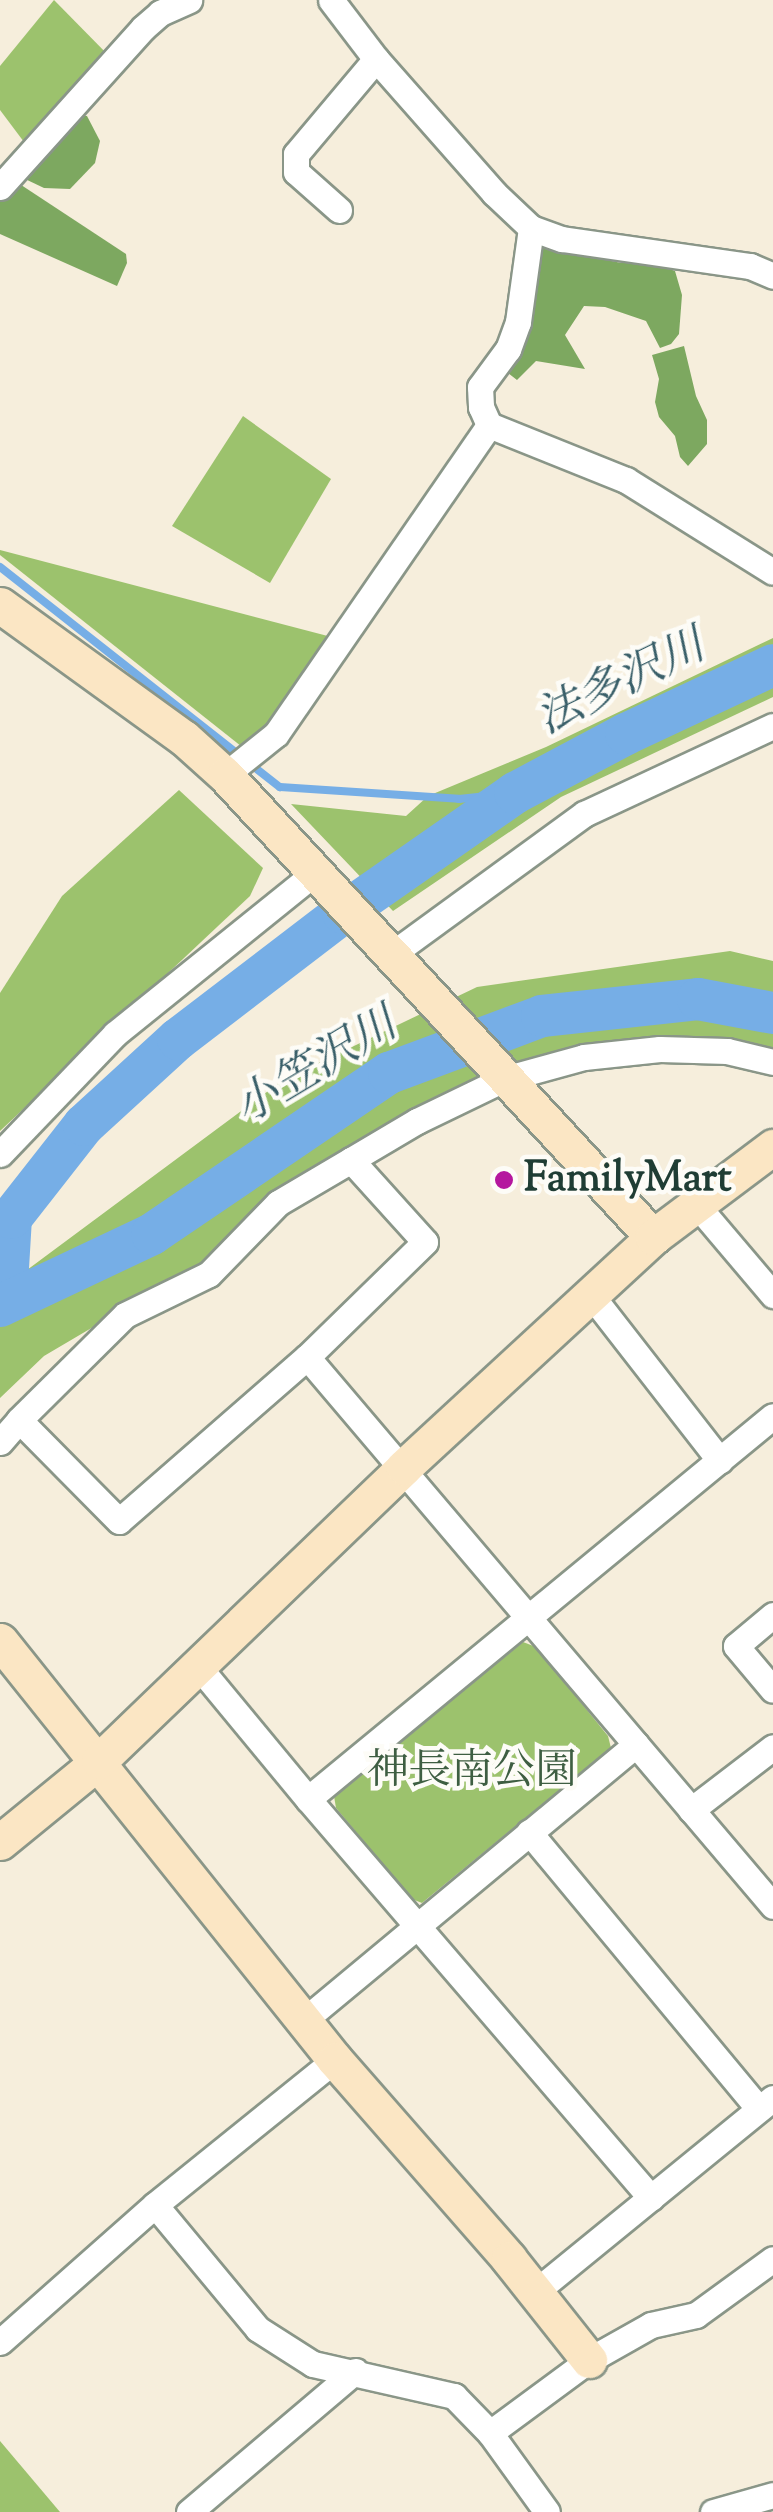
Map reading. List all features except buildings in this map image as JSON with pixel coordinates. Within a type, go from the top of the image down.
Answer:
[{"type":"street","points":[[0,187],[143,28],[160,13],[189,0]]},
{"type":"street","points":[[331,0],[376,59],[494,193],[531,228],[562,239],[750,266],[773,276]]},
{"type":"street","points":[[339,210],[296,172],[296,154],[376,59]]},
{"type":"street","points":[[531,228],[518,322],[508,348],[480,387],[480,408],[489,426],[626,480],[773,572]]},
{"type":"street","points":[[225,774],[276,734],[489,426]]},
{"type":"street","points":[[0,605],[184,738],[225,774],[653,1238]]},
{"type":"street","points":[[383,944],[584,814],[773,726]]},
{"type":"street","points":[[0,1154],[116,1034],[321,877]]},
{"type":"street","points":[[0,1442],[125,1315],[209,1274],[278,1203],[416,1121],[502,1076],[584,1057],[660,1049],[727,1051],[773,1062]]},
{"type":"street","points":[[0,1842],[99,1761],[404,1468],[653,1238],[773,1146]]},
{"type":"street","points":[[19,1420],[119,1521],[307,1358],[425,1242],[350,1160]]},
{"type":"street","points":[[695,1203],[773,1295]]},
{"type":"street","points":[[591,1295],[720,1461]]},
{"type":"street","points":[[307,1358],[773,1906]]},
{"type":"street","points":[[308,1799],[771,1422]]},
{"type":"street","points":[[773,1615],[736,1646],[773,1690]]},
{"type":"street","points":[[0,1641],[335,2060],[536,2292],[589,2360]]},
{"type":"street","points":[[198,1666],[651,2198]]},
{"type":"street","points":[[303,2020],[636,1745]]},
{"type":"street","points":[[692,1810],[773,1746]]},
{"type":"street","points":[[529,1832],[766,2104],[536,2292]]},
{"type":"street","points":[[4,2330],[335,2060]]},
{"type":"street","points":[[155,2205],[258,2330],[313,2364],[454,2396],[490,2433],[546,2512]]},
{"type":"street","points":[[490,2433],[589,2360],[651,2325],[696,2315],[773,2260]]},
{"type":"street","points":[[189,2512],[354,2371]]},
{"type":"street","points":[[713,2512],[773,2495]]},
{"type":"green space","points":[[54,0],[114,61],[85,93],[24,142],[0,110],[0,66]]},
{"type":"green space","points":[[66,114],[87,116],[100,141],[95,163],[70,189],[44,188],[2,168],[27,137]]},
{"type":"green space","points":[[0,177],[9,177],[126,254],[127,263],[117,286],[0,234]]},
{"type":"green space","points":[[540,245],[621,263],[641,258],[675,271],[682,295],[679,334],[671,344],[660,348],[646,321],[605,307],[584,306],[565,335],[585,369],[536,361],[517,380],[503,369]]},
{"type":"green space","points":[[684,346],[696,396],[707,420],[707,444],[688,466],[680,457],[675,436],[659,417],[655,402],[659,379],[652,355]]},
{"type":"green space","points":[[243,416],[331,479],[270,583],[172,526]]},
{"type":"green space","points":[[0,550],[343,640],[251,754],[0,555]]},
{"type":"green space","points":[[773,638],[773,697],[561,797],[393,911],[291,804],[406,816],[428,796],[546,747]]},
{"type":"green space","points":[[179,790],[263,868],[250,896],[0,1131],[0,993],[62,896]]},
{"type":"green space","points":[[730,951],[773,961],[773,1063],[618,1053],[428,1115],[283,1200],[200,1264],[44,1356],[0,1398],[0,1290],[283,1080],[477,987]]},
{"type":"green space","name":"神長南公園","points":[[523,1642],[536,1647],[608,1736],[611,1748],[422,1903],[412,1899],[336,1808],[334,1796]]},
{"type":"green space","points":[[0,2441],[60,2512],[0,2512]]},
{"type":"waterway","points":[[0,567],[280,787],[459,799],[515,793]]},
{"type":"waterway","name":"法多沢川","points":[[0,1298],[8,1268],[11,1218],[84,1125],[178,1039],[343,913],[515,793],[626,734],[773,665]]},
{"type":"waterway","name":"小笠沢川","points":[[0,1306],[152,1234],[389,1073],[542,1016],[698,999],[773,1013]]},
{"type":"place","name":"FamilyMart","points":[[504,1180]]}]
